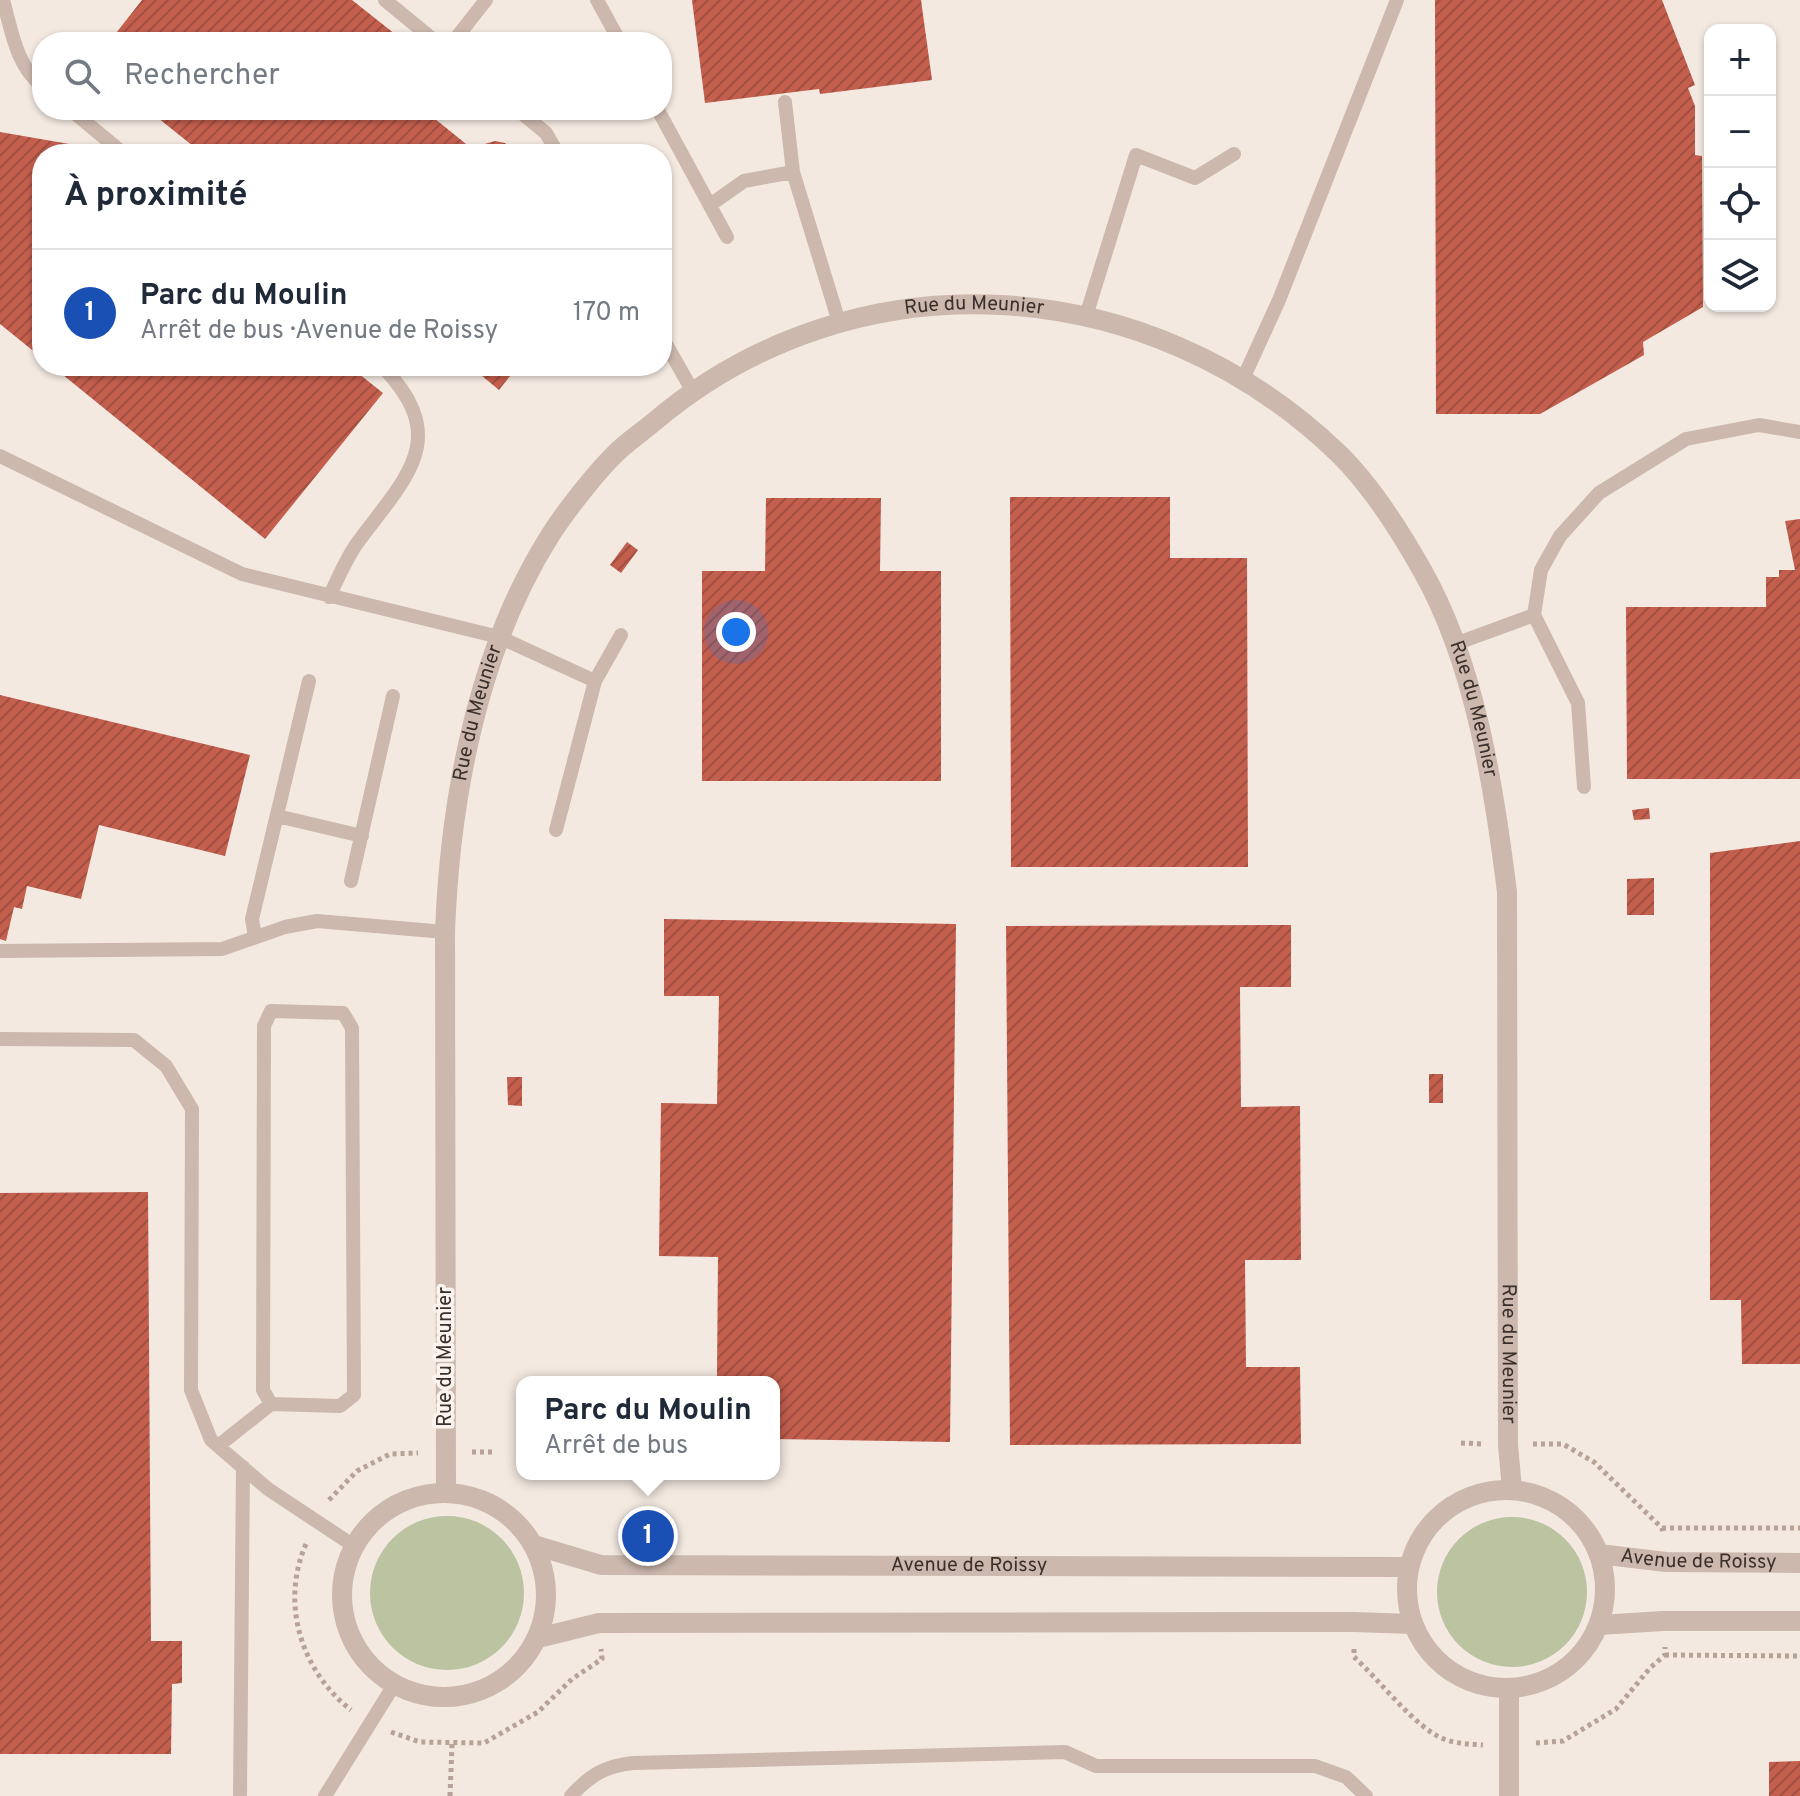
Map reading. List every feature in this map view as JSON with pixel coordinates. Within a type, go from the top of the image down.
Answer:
[{"type":"street","name":"Rue du Meunier","points":[[446,1492],[445,932],[453,824],[464,767],[499,637],[552,532],[612,457],[692,390],[773,346],[839,322],[885,310],[957,304],[1010,305],[1086,316],[1146,332],[1195,353],[1243,379],[1294,415],[1341,456],[1387,514],[1424,573],[1455,644],[1475,711],[1496,804],[1507,892],[1508,1445],[1512,1489]]},
{"type":"street","points":[[1512,1489],[1540,1495],[1565,1508],[1586,1529],[1599,1554],[1606,1577],[1605,1601],[1599,1625],[1585,1651],[1564,1671],[1538,1684],[1509,1689],[1478,1685],[1450,1672],[1427,1651],[1412,1624],[1406,1586],[1408,1567],[1418,1541],[1435,1518],[1457,1502],[1483,1491],[1512,1489]]},
{"type":"street","points":[[446,1492],[481,1499],[512,1517],[534,1545],[545,1575],[547,1596],[538,1638],[519,1666],[492,1686],[460,1697],[426,1696],[394,1685],[369,1665],[351,1638],[342,1608],[343,1576],[354,1546],[370,1524],[392,1506],[418,1495],[446,1492]]},
{"type":"street","name":"Avenue de Roissy","points":[[534,1545],[601,1565],[1408,1567]]},
{"type":"street","name":"Avenue de Roissy","points":[[1599,1554],[1666,1562],[1800,1563]]},
{"type":"street","points":[[1599,1625],[1663,1621],[1800,1621]]},
{"type":"street","points":[[538,1638],[599,1623],[1412,1624]]},
{"type":"street","points":[[1509,1689],[1509,1796]]},
{"type":"lane","points":[[3,0],[7,37],[32,78]]},
{"type":"lane","points":[[385,0],[424,32]]},
{"type":"lane","points":[[461,32],[486,0]]},
{"type":"lane","points":[[597,0],[615,32]]},
{"type":"lane","points":[[1243,379],[1279,300],[1397,0]]},
{"type":"lane","points":[[785,102],[793,172],[839,322]]},
{"type":"lane","points":[[83,120],[112,144]]},
{"type":"lane","points":[[530,120],[546,133],[552,144]]},
{"type":"lane","points":[[663,120],[727,237]]},
{"type":"lane","points":[[1086,316],[1136,155],[1195,178],[1234,154]]},
{"type":"lane","points":[[710,205],[744,181],[793,172]]},
{"type":"lane","points":[[672,355],[692,390]]},
{"type":"lane","points":[[329,597],[356,545],[404,482],[418,453],[417,422],[406,393],[391,376]]},
{"type":"lane","points":[[1584,787],[1578,703],[1534,615],[1541,570],[1560,536],[1599,493],[1686,439],[1759,425],[1800,432]]},
{"type":"lane","points":[[0,456],[242,574],[499,637],[595,681]]},
{"type":"lane","points":[[1455,644],[1534,615]]},
{"type":"lane","points":[[556,830],[595,681],[621,635]]},
{"type":"lane","points":[[255,937],[252,919],[309,681]]},
{"type":"lane","points":[[351,881],[393,696]]},
{"type":"lane","points":[[277,816],[362,836]]},
{"type":"lane","points":[[0,951],[222,949],[285,927],[317,921],[445,932]]},
{"type":"lane","points":[[218,1446],[271,1404],[340,1406],[354,1395],[352,1028],[343,1013],[271,1011],[264,1026],[263,1390],[271,1404]]},
{"type":"lane","points":[[0,1039],[134,1040],[166,1066],[192,1109],[191,1390],[211,1440],[268,1489],[354,1546]]},
{"type":"lane","points":[[240,1796],[243,1467]]},
{"type":"lane","points":[[325,1796],[394,1685]]},
{"type":"lane","points":[[571,1796],[590,1776],[611,1766],[633,1763],[1065,1752],[1096,1766],[1315,1766],[1346,1777],[1366,1796]]},
{"type":"path","points":[[1461,1443],[1563,1444],[1594,1462],[1662,1528],[1666,1562]]},
{"type":"path","points":[[496,1452],[390,1454],[357,1471],[332,1494],[316,1521],[294,1580],[295,1615],[304,1648],[322,1682],[370,1724],[420,1742],[484,1743],[538,1712],[572,1679],[602,1659],[599,1623]]},
{"type":"path","points":[[1662,1528],[1800,1528]]},
{"type":"path","points":[[1663,1621],[1665,1655]]},
{"type":"path","points":[[1354,1622],[1354,1657],[1402,1705],[1441,1738],[1463,1744],[1509,1746],[1563,1741],[1616,1709],[1665,1655],[1800,1656]]},
{"type":"path","points":[[450,1796],[452,1744]]},
{"type":"green space","points":[[447,1516],[476,1522],[501,1539],[518,1564],[524,1593],[518,1622],[501,1647],[476,1664],[447,1670],[418,1664],[393,1647],[376,1622],[370,1593],[376,1564],[393,1539],[418,1522]]},
{"type":"green space","points":[[1512,1517],[1541,1523],[1565,1539],[1581,1563],[1587,1592],[1581,1621],[1565,1645],[1541,1661],[1512,1667],[1483,1661],[1459,1645],[1443,1621],[1437,1592],[1443,1563],[1459,1539],[1483,1523]]},
{"type":"building","points":[[142,0],[352,0],[392,32],[117,32]]},
{"type":"building","points":[[692,0],[921,0],[932,80],[820,94],[819,89],[705,103]]},
{"type":"building","points":[[1435,0],[1662,0],[1695,85],[1688,88],[1695,106],[1695,155],[1702,156],[1703,307],[1643,342],[1644,355],[1540,414],[1436,414]]},
{"type":"building","points":[[160,120],[436,120],[466,144],[190,144]]},
{"type":"building","points":[[0,132],[69,144],[32,144],[32,350],[0,324]]},
{"type":"building","points":[[64,376],[362,376],[383,393],[265,539]]},
{"type":"building","points":[[482,376],[510,376],[499,390]]},
{"type":"building","points":[[1010,497],[1170,497],[1170,558],[1247,558],[1248,867],[1011,867]]},
{"type":"building","points":[[766,498],[881,498],[880,571],[941,571],[941,781],[702,781],[702,571],[765,571]]},
{"type":"building","points":[[1800,519],[1800,779],[1627,779],[1626,607],[1766,607],[1766,577],[1779,577],[1779,570],[1795,570],[1785,521]]},
{"type":"building","points":[[627,542],[638,550],[621,573],[610,565]]},
{"type":"building","points":[[0,695],[250,755],[225,856],[99,825],[81,899],[27,886],[22,909],[14,907],[6,941],[0,939]]},
{"type":"building","points":[[1649,808],[1650,819],[1634,820],[1632,810]]},
{"type":"building","points":[[1800,841],[1800,1364],[1742,1364],[1741,1300],[1710,1300],[1710,853]]},
{"type":"building","points":[[1654,878],[1654,915],[1627,915],[1627,879]]},
{"type":"building","points":[[664,919],[956,924],[950,1442],[780,1439],[780,1376],[717,1376],[718,1257],[659,1256],[661,1103],[717,1104],[719,996],[664,996]]},
{"type":"building","points":[[1291,925],[1291,987],[1240,987],[1241,1107],[1300,1106],[1301,1260],[1245,1260],[1246,1367],[1300,1367],[1301,1444],[1010,1445],[1006,926]]},
{"type":"building","points":[[1429,1074],[1443,1074],[1443,1103],[1429,1103]]},
{"type":"building","points":[[507,1077],[522,1077],[522,1106],[508,1105]]},
{"type":"building","points":[[148,1192],[151,1641],[182,1641],[182,1683],[172,1684],[171,1754],[0,1754],[0,1193]]},
{"type":"building","points":[[1800,1761],[1800,1796],[1769,1796],[1769,1762]]},
{"type":"place","name":"Parc du Moulin","points":[[648,1536]]}]
